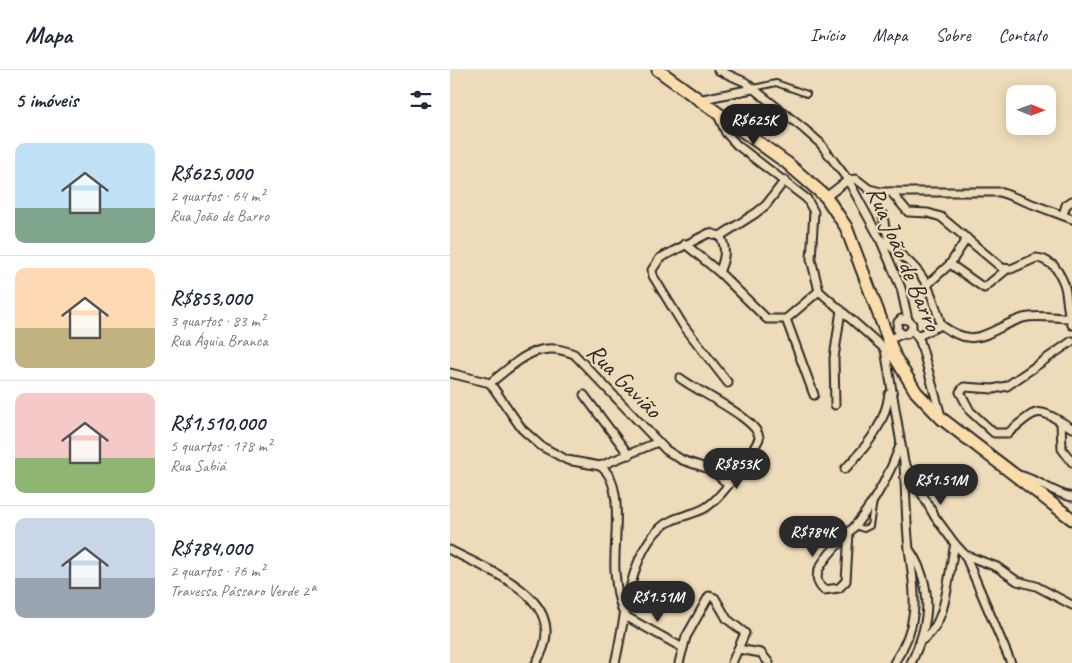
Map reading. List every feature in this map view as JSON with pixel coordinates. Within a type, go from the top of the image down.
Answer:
[{"type":"main road","points":[[658,70],[787,163],[826,197],[846,227],[857,251],[883,326],[886,345],[916,392],[942,419],[1072,519]]},
{"type":"street","name":"Rua João de Barro","points":[[718,70],[741,79],[820,144],[848,180],[880,239],[902,288],[908,320],[912,324],[912,330],[918,336],[942,419]]},
{"type":"street","points":[[698,100],[752,89]]},
{"type":"street","points":[[718,114],[726,133],[737,145],[754,160],[785,180],[807,199],[814,212],[812,259],[820,291],[840,310],[886,345],[890,386],[904,462],[909,549],[914,583],[913,624],[909,639],[894,663]]},
{"type":"street","points":[[826,197],[848,180],[856,179],[874,191],[1000,192],[1072,219]]},
{"type":"street","points":[[728,383],[683,325],[653,276],[653,265],[705,233],[720,236],[756,214],[785,180]]},
{"type":"street","points":[[891,192],[908,212],[935,214],[967,238],[998,266],[1006,270]]},
{"type":"street","points":[[1063,215],[1066,205],[1072,201]]},
{"type":"street","points":[[883,215],[885,228],[895,250]]},
{"type":"street","points":[[719,272],[725,253],[720,236]]},
{"type":"street","points":[[928,284],[950,264],[967,238]]},
{"type":"street","points":[[880,239],[917,269],[928,284],[941,324],[953,334],[967,338],[997,331],[1022,319],[1071,322],[1071,285],[1064,275],[1052,264],[1040,258],[1006,270],[984,288],[950,264]]},
{"type":"street","points":[[685,244],[719,272],[763,317],[772,320],[786,318],[820,291]]},
{"type":"street","points":[[835,405],[834,358],[840,310]]},
{"type":"street","points":[[786,318],[814,395]]},
{"type":"street","points":[[883,326],[898,322],[901,319],[908,320]]},
{"type":"street","points":[[898,322],[897,328],[902,334]]},
{"type":"street","points":[[918,336],[941,324]]},
{"type":"street","points":[[886,345],[902,334],[908,334],[912,330]]},
{"type":"street","points":[[1072,341],[1007,386],[992,389],[961,388],[961,396],[970,411],[994,432],[1008,433],[1030,413],[1036,412],[1049,414],[1072,428]]},
{"type":"street","name":"Rua Gavião","points":[[490,383],[527,354],[538,349],[547,348],[566,351],[581,359],[658,442],[682,460],[712,470],[728,484]]},
{"type":"street","points":[[450,373],[490,383],[522,430],[541,446],[567,460],[600,466],[609,473],[615,494],[615,569],[618,595],[625,616],[683,648]]},
{"type":"street","points":[[615,663],[636,569],[651,539],[667,523],[706,507],[728,484],[758,442],[759,433],[735,410],[693,388],[680,378]]},
{"type":"street","points":[[845,469],[869,443],[885,413],[890,386]]},
{"type":"street","points":[[584,396],[629,455]]},
{"type":"street","points":[[1061,422],[1062,449],[1072,462]]},
{"type":"street","points":[[600,466],[658,442]]},
{"type":"street","points":[[849,532],[846,581],[839,588],[824,590],[818,580],[818,571],[836,545],[849,532],[855,526],[874,501],[890,473],[900,446]]},
{"type":"street","points":[[904,462],[935,517],[965,555],[1012,663]]},
{"type":"street","points":[[1013,474],[1033,478],[1062,495],[1072,497]]},
{"type":"street","points":[[922,640],[931,634],[938,621],[943,606],[955,544]]},
{"type":"street","points":[[909,549],[922,572],[925,587],[926,620],[922,640],[910,663]]},
{"type":"street","points":[[450,550],[515,584],[537,604],[545,629],[544,645],[536,663]]},
{"type":"street","points":[[965,555],[997,567],[1017,580],[1036,586],[1072,605]]},
{"type":"street","points":[[679,663],[683,648],[704,602],[709,596],[714,596],[727,619],[745,633],[732,663]]},
{"type":"street","points":[[738,649],[762,653],[769,663]]},
{"type":"street","points":[[762,653],[762,663]]},
{"type":"lane","points":[[752,89],[776,83],[807,94]]},
{"type":"lane","points":[[855,526],[864,530],[870,526],[874,501]]}]
